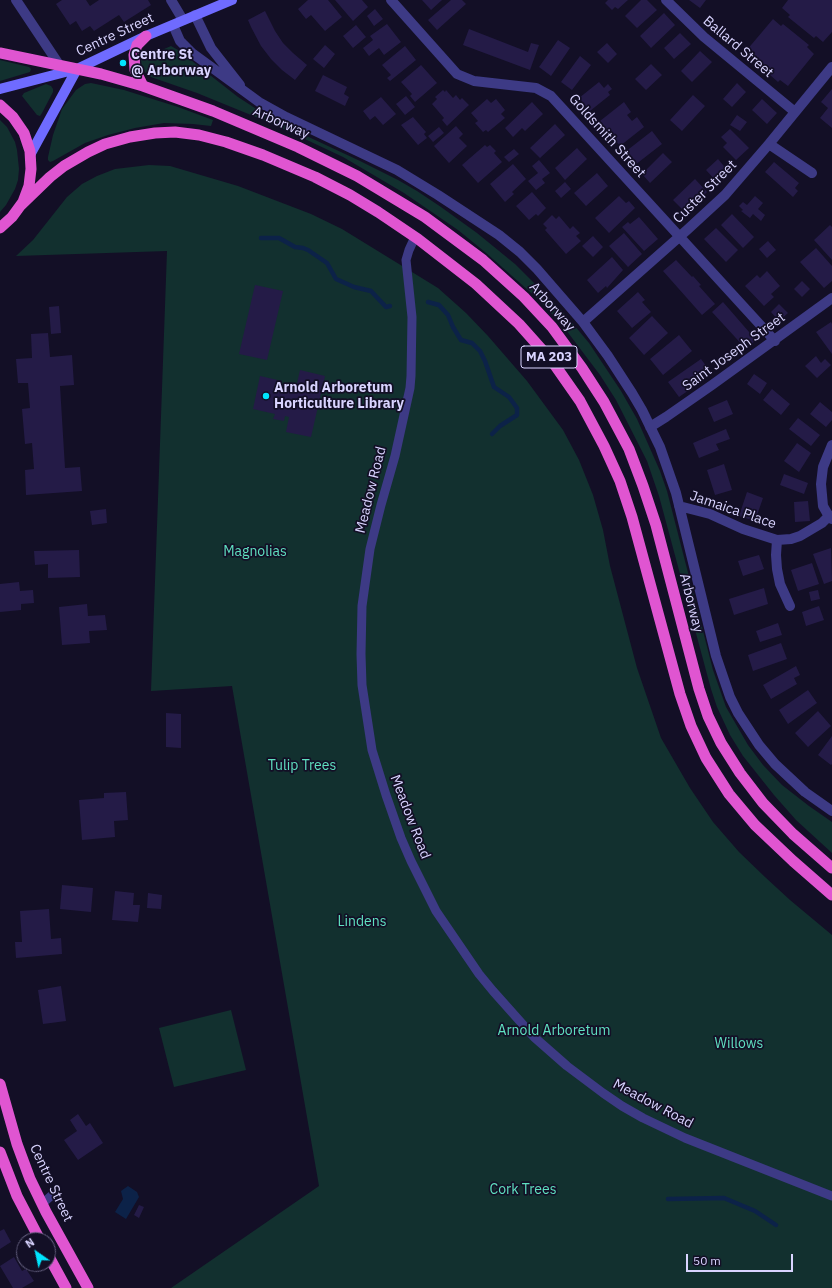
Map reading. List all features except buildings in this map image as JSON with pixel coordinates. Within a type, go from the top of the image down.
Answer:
[{"type":"highway","points":[[143,86],[136,73],[134,55],[137,45],[146,36]]},
{"type":"highway","name":"Arborway","points":[[0,53],[77,69],[143,86],[250,125],[317,156],[363,180],[414,210],[469,249],[503,277],[539,312],[568,347],[597,390],[617,425],[633,460],[656,525],[699,689],[708,716],[721,743],[740,773],[763,803],[792,834],[832,868]]},
{"type":"highway","name":"Centre Street","points":[[0,105],[9,112],[20,127],[27,141],[31,169],[26,196],[12,217],[0,228]]},
{"type":"highway","name":"MA 203","points":[[20,205],[53,174],[88,152],[117,140],[135,135],[180,132],[208,137],[254,151],[289,165],[354,197],[415,237],[459,270],[504,308],[542,350],[573,390],[599,434],[615,468],[637,534],[680,694],[691,726],[702,750],[729,794],[755,825],[832,895]]},
{"type":"highway","name":"Centre Street","points":[[0,1084],[20,1155],[30,1179],[88,1288]]},
{"type":"highway","points":[[0,1152],[17,1196],[36,1232]]},
{"type":"highway","points":[[56,1270],[66,1288]]},
{"type":"main road","name":"Centre Street","points":[[0,89],[77,69],[146,36],[232,0]]},
{"type":"main road","name":"Centre Street","points":[[30,155],[77,69]]},
{"type":"street","points":[[16,0],[60,66]]},
{"type":"street","points":[[171,0],[183,20]]},
{"type":"street","name":"Goldsmith Street","points":[[391,0],[457,74],[474,81],[536,88],[551,96],[775,341]]},
{"type":"street","name":"Ballard Street","points":[[666,0],[704,37],[795,112]]},
{"type":"street","name":"Arborway","points":[[195,16],[211,48],[248,95]]},
{"type":"street","name":"Arborway","points":[[173,25],[180,41],[189,50],[248,95],[286,117],[396,170],[438,195],[480,222],[515,248],[554,287],[583,322],[608,356],[632,393],[660,447],[676,493],[716,656],[733,702],[748,729],[774,764],[805,792],[832,811]]},
{"type":"street","name":"Custer Street","points":[[583,322],[725,194],[770,144],[832,67]]},
{"type":"street","points":[[770,144],[812,173]]},
{"type":"street","name":"Saint Joseph Street","points":[[650,427],[712,386],[832,298]]},
{"type":"street","points":[[831,518],[824,506],[821,484],[824,467],[832,445]]},
{"type":"street","name":"Jamaica Place","points":[[679,506],[710,514],[749,531],[777,540],[792,539],[800,536],[831,518]]},
{"type":"street","name":"Jamaica Place","points":[[777,540],[777,569],[780,584],[790,606]]},
{"type":"lane","name":"Meadow Road","points":[[415,237],[411,243],[407,256],[412,317],[410,388],[370,549],[362,606],[361,654],[363,691],[372,750],[401,838],[436,912],[450,934],[493,992],[534,1037],[567,1066],[597,1089],[632,1112],[685,1138],[832,1196]]},
{"type":"lane","points":[[42,1204],[52,1196]]},
{"type":"green space","points":[[171,46],[238,97],[261,112],[298,132],[398,180],[441,207],[477,233],[515,264],[564,313],[589,343],[621,391],[637,419],[660,471],[667,491],[713,670],[726,707],[748,745],[763,765],[782,785],[832,822],[832,853],[796,820],[774,795],[743,756],[730,735],[717,707],[711,689],[659,496],[647,461],[616,400],[600,375],[563,326],[538,299],[485,252],[458,230],[404,193],[343,157],[273,124],[197,93],[148,76],[142,68],[141,59]]},
{"type":"green space","points":[[0,60],[29,67],[31,69],[30,72],[0,81]]},
{"type":"green space","points":[[91,83],[124,90],[213,120],[211,126],[164,123],[135,128],[85,143],[50,162],[48,157],[53,135],[62,109],[76,90],[85,84]]},
{"type":"green space","points":[[46,84],[51,86],[53,92],[40,116],[37,115],[22,96],[24,93]]},
{"type":"green space","points":[[0,120],[7,127],[15,142],[19,169],[15,189],[6,205],[0,212]]},
{"type":"green space","name":"Arnold Arboretum","points":[[149,165],[170,166],[238,186],[311,214],[342,229],[438,288],[466,313],[488,336],[527,381],[563,430],[579,460],[593,495],[637,668],[661,738],[690,788],[713,822],[739,852],[790,900],[832,935],[832,1288],[171,1288],[319,1186],[232,686],[151,691],[167,251],[16,256],[33,240],[67,197],[82,184],[115,169]]},
{"type":"green space","points":[[231,1010],[246,1070],[174,1087],[159,1028]]},
{"type":"water","points":[[128,1186],[137,1192],[139,1197],[126,1219],[115,1212],[123,1199],[121,1191]]},
{"type":"waterway","points":[[261,238],[279,238],[295,247],[308,250],[327,263],[336,279],[354,287],[371,291],[386,307],[390,306]]},
{"type":"waterway","points":[[428,302],[439,305],[448,315],[461,340],[472,343],[480,351],[494,387],[509,397],[517,408],[517,415],[500,426],[492,434]]},
{"type":"waterway","points":[[668,1199],[724,1198],[755,1211],[776,1225]]},
{"type":"place","name":"Centre St @ Arborway","points":[[123,63]]},
{"type":"place","name":"Arnold Arboretum Horticulture Library","points":[[266,396]]},
{"type":"park label","name":"Magnolias","points":[[255,552]]},
{"type":"park label","name":"Tulip Trees","points":[[302,766]]},
{"type":"park label","name":"Lindens","points":[[362,922]]},
{"type":"park label","name":"Willows","points":[[739,1044]]},
{"type":"park label","name":"Cork Trees","points":[[523,1190]]}]
